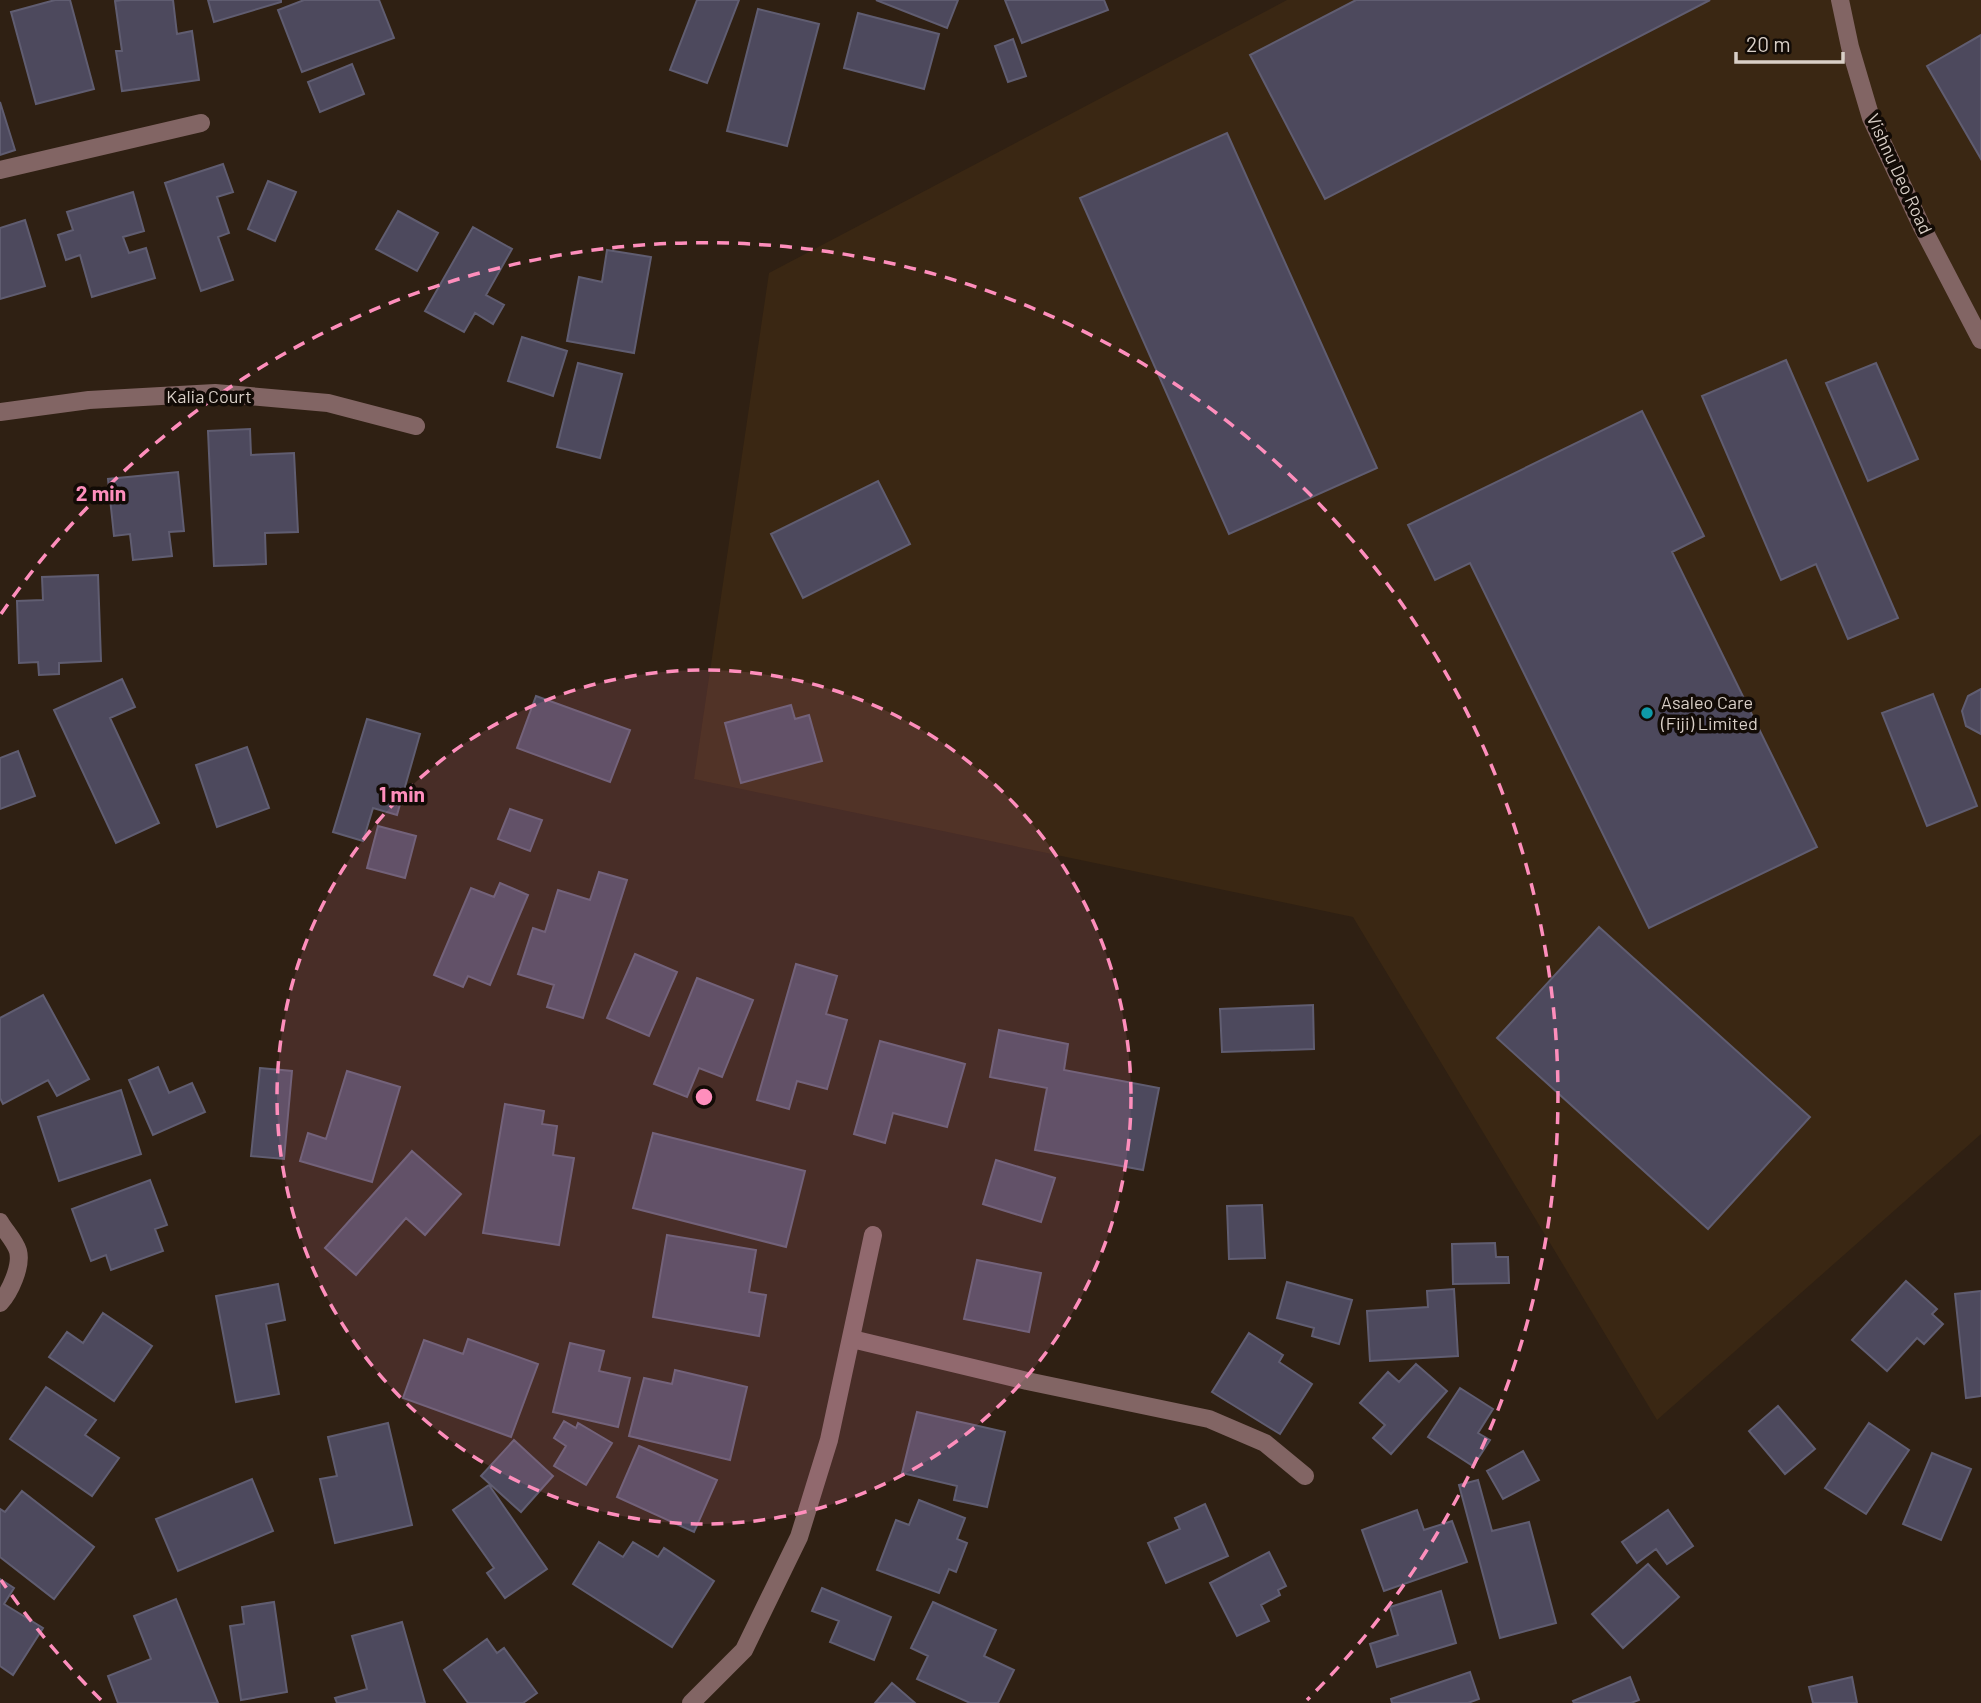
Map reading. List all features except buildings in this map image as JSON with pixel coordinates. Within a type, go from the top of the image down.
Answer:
[{"type":"street","name":"Vishnu Deo Road","points":[[1840,0],[1850,47],[1871,118],[1921,225],[1981,340]]},
{"type":"street","points":[[0,170],[201,123]]},
{"type":"street","name":"Kalia Court","points":[[0,412],[89,400],[215,393],[328,403],[416,426]]},
{"type":"street","points":[[0,1222],[18,1251],[16,1271],[0,1303]]},
{"type":"street","points":[[691,1703],[744,1650],[799,1537],[829,1440],[873,1235]]},
{"type":"street","points":[[852,1339],[1027,1381],[1209,1419],[1265,1443],[1305,1476]]},
{"type":"shaded area","points":[[1287,0],[1981,0],[1981,1134],[1657,1420],[1353,917],[694,779],[769,273]]},
{"type":"place","name":"Asaleo Care (Fiji) Limited","points":[[1647,713]]}]
